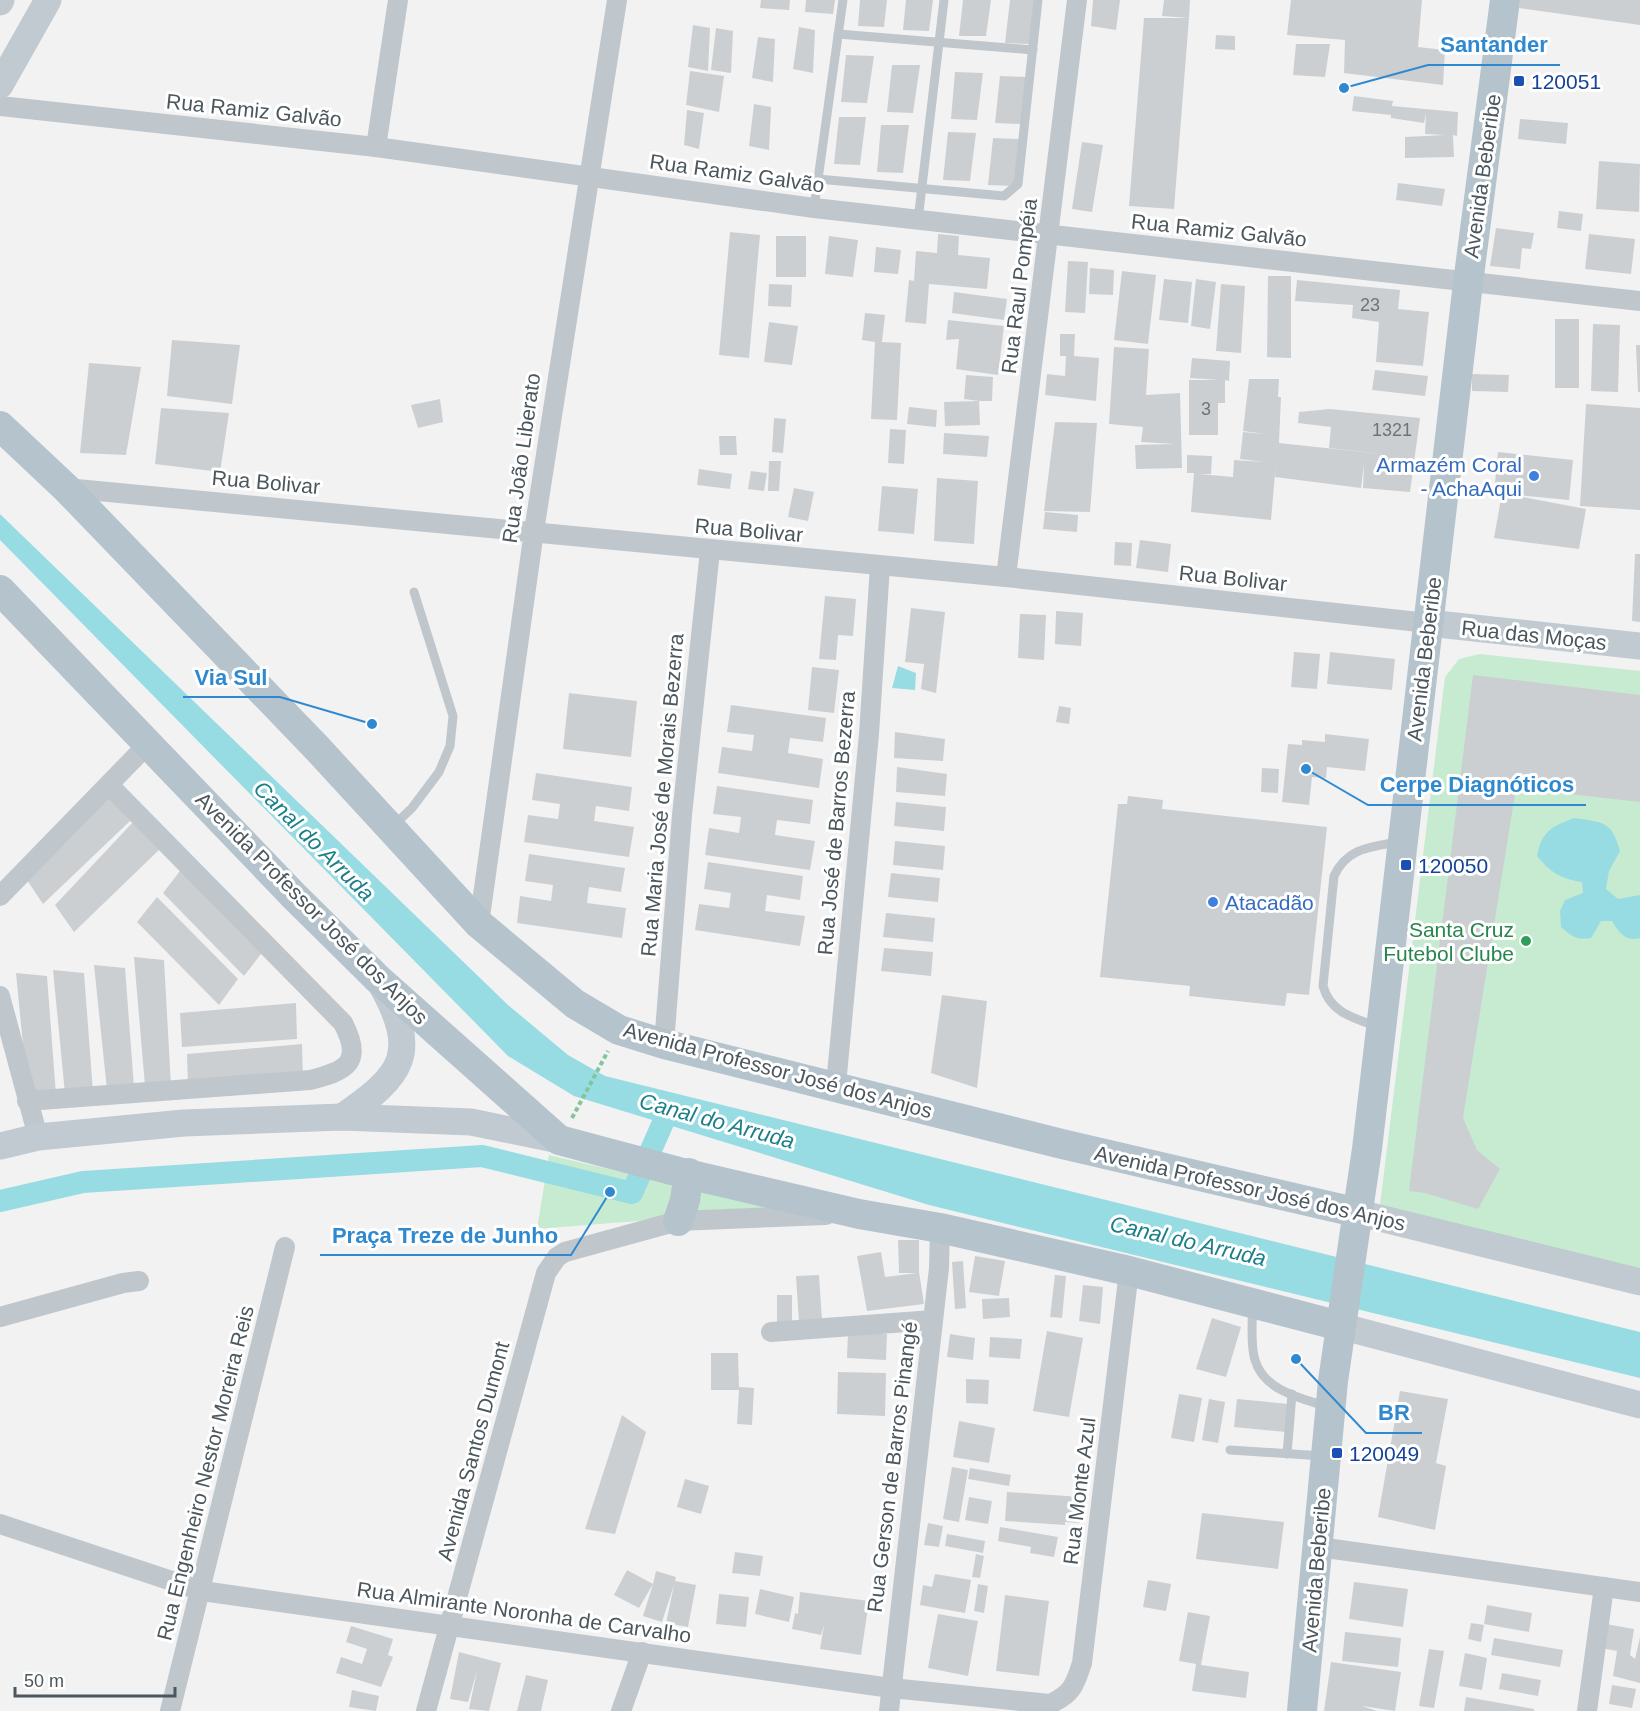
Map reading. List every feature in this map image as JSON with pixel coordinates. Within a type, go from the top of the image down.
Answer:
[{"type":"main road","name":"Avenida Beberibe","points":[[1302,1711],[1319,1547],[1330,1408],[1341,1317],[1359,1213],[1468,283],[1505,0]]},
{"type":"main road","name":"Avenida Professor José dos Anjos","points":[[0,426],[66,488],[391,827],[479,924],[574,1004],[618,1030],[664,1044],[836,1085],[1062,1144],[1359,1213]]},
{"type":"main road","name":"Avenida Professor José dos Anjos","points":[[0,590],[294,896],[378,979],[559,1140],[859,1214],[940,1228],[1129,1271],[1252,1303],[1341,1317]]},
{"type":"main road","points":[[678,1221],[685,1200],[684,1172]]},
{"type":"street","points":[[0,86],[48,0]]},
{"type":"street","points":[[376,147],[398,0]]},
{"type":"street","name":"Rua João Liberato","points":[[479,924],[534,531],[617,0]]},
{"type":"street","name":"Rua Raul Pompéia","points":[[1006,578],[1050,235],[1077,0]]},
{"type":"street","name":"Rua Ramiz Galvão","points":[[0,106],[376,147],[814,208],[1640,301]]},
{"type":"street","name":"Rua Bolivar","points":[[66,488],[534,531],[1428,623]]},
{"type":"street","name":"Rua Maria José de Morais Bezerra","points":[[664,1044],[682,815],[710,550]]},
{"type":"street","name":"Rua José de Barros Bezerra","points":[[836,1085],[869,734],[880,566]]},
{"type":"street","name":"Rua das Moças","points":[[1428,623],[1640,646]]},
{"type":"street","points":[[0,896],[148,744]]},
{"type":"street","points":[[27,1101],[310,1080],[338,1073],[348,1063],[353,1052],[351,1038],[343,1023],[108,785]]},
{"type":"street","points":[[342,1117],[374,1095],[390,1079],[400,1062],[403,1045],[396,1010],[378,979]]},
{"type":"street","points":[[0,996],[38,1137]]},
{"type":"street","points":[[0,1146],[38,1137],[184,1123],[342,1117],[471,1122],[559,1140]]},
{"type":"street","name":"Avenida Professor José dos Anjos","points":[[1359,1213],[1640,1282]]},
{"type":"street","points":[[678,1221],[859,1214]]},
{"type":"street","name":"Avenida Santos Dumont","points":[[426,1711],[451,1628],[546,1273],[557,1257],[565,1252],[678,1221]]},
{"type":"street","name":"Rua Gerson de Barros Pinangé","points":[[889,1711],[939,1268],[940,1228]]},
{"type":"street","name":"Rua Engenheiro Nestor Moreira Reis","points":[[170,1711],[202,1591],[285,1246]]},
{"type":"street","name":"Rua Monte Azul","points":[[1050,1704],[1067,1696],[1082,1663],[1129,1271]]},
{"type":"street","points":[[0,1317],[123,1283],[139,1281]]},
{"type":"street","name":"Avenida Professor José dos Anjos","points":[[1341,1317],[1640,1405]]},
{"type":"street","points":[[771,1332],[933,1320]]},
{"type":"street","name":"Rua Almirante Noronha de Carvalho","points":[[0,1524],[202,1591],[451,1628],[642,1652],[891,1688],[1050,1704]]},
{"type":"street","points":[[1319,1547],[1640,1592]]},
{"type":"street","points":[[1587,1711],[1604,1587]]},
{"type":"street","points":[[621,1711],[642,1652]]},
{"type":"lane","points":[[814,208],[843,0]]},
{"type":"lane","points":[[918,220],[944,0]]},
{"type":"lane","points":[[818,179],[1004,196],[1012,192],[1018,184],[1038,0]]},
{"type":"lane","points":[[838,34],[1033,50]]},
{"type":"lane","points":[[391,827],[412,808],[439,772],[450,746],[453,716],[414,592]]},
{"type":"lane","points":[[1381,1028],[1346,1015],[1333,1006],[1326,997],[1323,986],[1334,876],[1340,863],[1350,853],[1403,841]]},
{"type":"lane","points":[[1252,1303],[1254,1360],[1263,1376],[1281,1390],[1330,1408]]},
{"type":"lane","points":[[1287,1454],[1292,1394]]},
{"type":"lane","points":[[1230,1450],[1326,1456]]},
{"type":"path","points":[[574,1114],[597,1071]]},
{"type":"green space","name":"Santa Cruz Futebol Clube","points":[[1480,654],[1640,671],[1640,1271],[1380,1205],[1445,677],[1459,659]]},
{"type":"green space","points":[[549,1155],[668,1183],[676,1190],[663,1219],[537,1229]]},
{"type":"green space","points":[[692,1188],[785,1206],[693,1216]]},
{"type":"water","name":"Canal do Arruda","points":[[0,514],[508,1005],[568,1055],[605,1076],[1640,1332],[1640,1378],[929,1205],[574,1096],[508,1056],[0,540]]},
{"type":"water","points":[[898,666],[916,673],[915,690],[892,688]]},
{"type":"water","points":[[1574,818],[1599,822],[1610,828],[1614,834],[1620,851],[1609,871],[1606,889],[1618,899],[1640,895],[1640,938],[1626,937],[1612,921],[1601,921],[1591,938],[1575,937],[1561,927],[1560,911],[1565,900],[1583,893],[1582,882],[1556,874],[1537,856],[1545,835],[1560,824]]},
{"type":"building","points":[[761,0],[790,0],[789,10],[760,8]]},
{"type":"building","points":[[806,0],[835,0],[833,14],[805,12]]},
{"type":"building","points":[[860,0],[887,0],[884,27],[858,26]]},
{"type":"building","points":[[906,0],[933,0],[929,31],[903,30]]},
{"type":"building","points":[[963,0],[991,0],[986,36],[959,36]]},
{"type":"building","points":[[1010,0],[1037,0],[1031,44],[1005,43]]},
{"type":"building","points":[[1093,0],[1120,0],[1116,30],[1091,26]]},
{"type":"building","points":[[1164,0],[1190,0],[1189,18],[1162,16]]},
{"type":"building","points":[[1291,0],[1422,0],[1418,47],[1445,50],[1443,85],[1344,73],[1345,40],[1287,35]]},
{"type":"building","points":[[1520,0],[1640,0],[1640,25],[1519,8]]},
{"type":"building","points":[[1144,18],[1189,18],[1174,209],[1129,206]]},
{"type":"building","points":[[693,25],[710,28],[708,71],[688,67]]},
{"type":"building","points":[[799,27],[815,30],[813,73],[793,69]]},
{"type":"building","points":[[716,28],[733,31],[731,73],[711,70]]},
{"type":"building","points":[[1216,35],[1235,36],[1235,50],[1215,49]]},
{"type":"building","points":[[758,37],[775,39],[773,82],[752,78]]},
{"type":"building","points":[[1296,44],[1330,44],[1325,77],[1293,75]]},
{"type":"building","points":[[846,55],[874,56],[867,103],[841,102]]},
{"type":"building","points":[[892,65],[920,65],[913,113],[887,112]]},
{"type":"building","points":[[690,71],[724,76],[719,112],[686,105]]},
{"type":"building","points":[[955,72],[983,73],[977,120],[951,119]]},
{"type":"building","points":[[1000,76],[1028,77],[1021,124],[995,123]]},
{"type":"building","points":[[1354,96],[1393,101],[1392,106],[1458,112],[1457,136],[1453,135],[1454,157],[1405,158],[1405,137],[1445,135],[1425,134],[1426,113],[1424,123],[1391,118],[1391,115],[1352,111]]},
{"type":"building","points":[[754,104],[771,107],[769,150],[749,146]]},
{"type":"building","points":[[687,110],[704,113],[699,149],[684,145]]},
{"type":"building","points":[[839,117],[866,117],[860,165],[834,164]]},
{"type":"building","points":[[1520,119],[1568,123],[1566,144],[1518,139]]},
{"type":"building","points":[[881,125],[909,125],[903,173],[877,172]]},
{"type":"building","points":[[948,132],[976,133],[970,181],[943,180]]},
{"type":"building","points":[[993,138],[1020,139],[1014,186],[988,185]]},
{"type":"building","points":[[1082,142],[1103,145],[1092,212],[1072,209]]},
{"type":"building","points":[[1599,161],[1640,164],[1639,212],[1596,209]]},
{"type":"building","points":[[1398,183],[1445,189],[1442,206],[1396,200]]},
{"type":"building","points":[[1559,211],[1583,214],[1581,231],[1557,228]]},
{"type":"building","points":[[1496,228],[1534,233],[1531,249],[1522,248],[1520,269],[1490,266]]},
{"type":"building","points":[[730,232],[760,235],[749,358],[719,355]]},
{"type":"building","points":[[938,234],[959,236],[958,255],[990,258],[987,289],[929,284],[926,324],[905,322],[909,280],[914,281],[916,251],[937,253]]},
{"type":"building","points":[[1589,234],[1635,239],[1631,274],[1585,269]]},
{"type":"building","points":[[776,236],[806,236],[806,277],[776,277]]},
{"type":"building","points":[[829,236],[858,240],[853,277],[825,274]]},
{"type":"building","points":[[876,247],[901,250],[898,274],[874,272]]},
{"type":"building","points":[[1068,261],[1088,262],[1085,313],[1065,312]]},
{"type":"building","points":[[1090,268],[1114,270],[1113,295],[1089,294]]},
{"type":"building","points":[[1122,271],[1156,275],[1148,344],[1114,340]]},
{"type":"building","points":[[1268,276],[1291,276],[1291,358],[1267,357]]},
{"type":"building","points":[[1164,279],[1192,282],[1188,323],[1159,320]]},
{"type":"building","points":[[1196,279],[1216,282],[1210,329],[1191,326]]},
{"type":"building","points":[[1297,280],[1400,290],[1398,309],[1429,312],[1423,366],[1376,362],[1379,322],[1352,318],[1353,305],[1295,301]]},
{"type":"building","points":[[769,284],[792,285],[791,307],[768,306]]},
{"type":"building","points":[[1221,284],[1245,286],[1241,353],[1216,351]]},
{"type":"building","points":[[954,292],[1007,299],[1004,320],[952,313]]},
{"type":"building","points":[[865,313],[885,315],[882,342],[901,343],[897,420],[871,419],[875,342],[862,340]]},
{"type":"building","points":[[1555,319],[1579,319],[1579,388],[1555,388]]},
{"type":"building","points":[[948,320],[1004,326],[998,375],[956,369],[959,339],[946,340]]},
{"type":"building","points":[[769,322],[798,326],[792,365],[764,362]]},
{"type":"building","points":[[1593,324],[1620,325],[1618,392],[1591,391]]},
{"type":"building","points":[[1060,334],[1075,334],[1074,356],[1099,358],[1096,401],[1045,395],[1047,374],[1065,376],[1066,356],[1060,356]]},
{"type":"building","points":[[172,340],[240,345],[232,404],[167,396]]},
{"type":"building","points":[[1636,345],[1640,345],[1640,392],[1638,392]]},
{"type":"building","points":[[1114,347],[1149,349],[1146,395],[1180,393],[1182,468],[1136,469],[1135,445],[1175,444],[1141,442],[1143,427],[1109,424]]},
{"type":"building","points":[[1192,358],[1230,361],[1229,381],[1225,380],[1225,403],[1218,403],[1218,435],[1189,435],[1189,380],[1219,380],[1190,378]]},
{"type":"building","points":[[89,363],[141,367],[126,455],[80,453]]},
{"type":"building","points":[[1375,370],[1428,376],[1425,396],[1372,390]]},
{"type":"building","points":[[1472,374],[1509,375],[1508,392],[1472,391]]},
{"type":"building","points":[[966,375],[993,377],[992,401],[964,399]]},
{"type":"building","points":[[1249,379],[1279,379],[1278,397],[1281,397],[1279,443],[1391,455],[1329,448],[1331,427],[1298,423],[1299,412],[1330,409],[1420,418],[1410,492],[1363,488],[1364,464],[1361,488],[1275,477],[1276,463],[1271,520],[1191,512],[1194,473],[1187,473],[1187,455],[1212,456],[1211,474],[1199,474],[1233,477],[1234,460],[1264,462],[1240,459],[1243,432],[1265,434],[1243,431]]},
{"type":"building","points":[[440,399],[443,422],[418,428],[411,405]]},
{"type":"building","points":[[979,401],[980,425],[945,426],[944,402]]},
{"type":"building","points":[[1586,404],[1640,408],[1640,510],[1580,506]]},
{"type":"building","points":[[909,407],[937,410],[936,427],[907,424]]},
{"type":"building","points":[[161,408],[229,413],[220,472],[155,464]]},
{"type":"building","points":[[774,418],[786,419],[783,453],[772,452]]},
{"type":"building","points":[[1055,422],[1097,423],[1090,512],[1044,511]]},
{"type":"building","points":[[890,429],[906,430],[904,464],[888,463]]},
{"type":"building","points":[[944,433],[989,436],[987,457],[943,454]]},
{"type":"building","points":[[719,436],[736,436],[737,455],[720,455]]},
{"type":"building","points":[[1498,452],[1573,460],[1569,500],[1507,494],[1586,509],[1579,549],[1494,538],[1502,493],[1494,493]]},
{"type":"building","points":[[769,461],[781,461],[779,491],[768,491]]},
{"type":"building","points":[[699,469],[732,474],[730,489],[697,485]]},
{"type":"building","points":[[751,471],[767,473],[764,491],[748,489]]},
{"type":"building","points":[[937,478],[978,481],[974,544],[934,541]]},
{"type":"building","points":[[882,486],[918,489],[914,534],[878,531]]},
{"type":"building","points":[[794,488],[814,492],[808,521],[788,517]]},
{"type":"building","points":[[1045,512],[1078,515],[1077,532],[1043,529]]},
{"type":"building","points":[[1140,540],[1171,544],[1168,572],[1136,568]]},
{"type":"building","points":[[1115,542],[1132,543],[1131,566],[1114,565]]},
{"type":"building","points":[[1635,554],[1640,554],[1640,622],[1632,621]]},
{"type":"building","points":[[825,596],[856,599],[853,636],[838,635],[836,660],[819,659]]},
{"type":"building","points":[[911,608],[945,612],[936,693],[921,689],[924,664],[905,662]]},
{"type":"building","points":[[1056,611],[1083,613],[1081,646],[1055,644]]},
{"type":"building","points":[[1020,614],[1046,615],[1044,660],[1018,658]]},
{"type":"building","points":[[1294,652],[1320,654],[1317,689],[1291,687]]},
{"type":"building","points":[[1330,652],[1395,659],[1392,690],[1327,684]]},
{"type":"building","points":[[812,667],[839,670],[834,713],[808,710]]},
{"type":"building","points":[[1473,675],[1640,695],[1640,802],[1516,788],[1463,1118],[1477,1150],[1500,1169],[1478,1209],[1425,1193],[1409,1191]]},
{"type":"building","points":[[569,693],[637,701],[631,757],[563,749]]},
{"type":"building","points":[[731,705],[826,718],[823,742],[790,738],[788,753],[823,759],[819,788],[718,773],[722,747],[752,751],[754,735],[727,732]]},
{"type":"building","points":[[1059,706],[1071,708],[1069,724],[1056,722]]},
{"type":"building","points":[[895,732],[945,739],[943,761],[894,758]]},
{"type":"building","points":[[1325,734],[1369,739],[1365,771],[1327,767],[1326,778],[1312,777],[1309,805],[1282,802],[1288,744],[1302,745],[1302,740],[1325,742]]},
{"type":"building","points":[[897,767],[947,774],[945,796],[896,792]]},
{"type":"building","points":[[1262,768],[1279,769],[1278,793],[1261,792]]},
{"type":"building","points":[[536,773],[632,787],[629,811],[596,806],[594,821],[634,827],[629,857],[524,842],[528,815],[558,819],[560,804],[532,800]]},
{"type":"building","points":[[717,786],[813,800],[810,824],[777,820],[775,835],[815,841],[810,870],[705,855],[709,828],[739,833],[741,817],[713,814]]},
{"type":"building","points":[[106,792],[131,820],[43,904],[25,877]]},
{"type":"building","name":"Atacadão","points":[[1128,796],[1163,800],[1162,809],[1327,827],[1309,995],[1287,993],[1285,1006],[1189,996],[1190,986],[1100,977],[1118,804],[1127,804]]},
{"type":"building","points":[[896,802],[946,807],[944,831],[894,826]]},
{"type":"building","points":[[136,819],[161,848],[74,932],[55,905]]},
{"type":"building","points":[[895,841],[945,846],[943,870],[893,865]]},
{"type":"building","points":[[529,854],[625,868],[621,892],[589,887],[587,903],[626,908],[622,938],[517,923],[520,896],[551,901],[553,885],[525,881]]},
{"type":"building","points":[[708,862],[803,876],[800,900],[767,895],[765,911],[805,916],[800,946],[695,930],[699,904],[729,908],[731,893],[704,889]]},
{"type":"building","points":[[183,867],[264,950],[244,976],[163,893]]},
{"type":"building","points":[[891,873],[940,878],[938,902],[888,897]]},
{"type":"building","points":[[157,897],[238,979],[219,1005],[137,922]]},
{"type":"building","points":[[886,913],[935,918],[933,942],[883,937]]},
{"type":"building","points":[[884,948],[933,952],[931,976],[881,971]]},
{"type":"building","points":[[134,957],[164,960],[171,1086],[145,1086]]},
{"type":"building","points":[[94,965],[125,968],[134,1087],[107,1090]]},
{"type":"building","points":[[53,970],[84,973],[93,1092],[65,1094]]},
{"type":"building","points":[[16,973],[47,976],[56,1095],[28,1097]]},
{"type":"building","points":[[942,995],[987,1001],[977,1088],[931,1073]]},
{"type":"building","points":[[296,1003],[297,1039],[182,1047],[180,1013]]},
{"type":"building","points":[[302,1044],[303,1080],[188,1088],[187,1054]]},
{"type":"building","points":[[898,1240],[919,1240],[919,1272],[924,1304],[867,1311],[857,1256],[881,1252],[885,1277],[917,1273],[899,1273]]},
{"type":"building","points":[[975,1256],[1005,1261],[999,1296],[969,1292]]},
{"type":"building","points":[[963,1261],[966,1308],[955,1309],[952,1262]]},
{"type":"building","points":[[819,1275],[822,1320],[799,1322],[796,1276]]},
{"type":"building","points":[[1055,1275],[1066,1276],[1062,1318],[1050,1317]]},
{"type":"building","points":[[1083,1285],[1103,1287],[1100,1324],[1079,1321]]},
{"type":"building","points":[[777,1295],[792,1295],[792,1321],[777,1322]]},
{"type":"building","points":[[1009,1298],[1010,1317],[983,1319],[982,1299]]},
{"type":"building","points":[[1212,1318],[1241,1327],[1226,1377],[1196,1369]]},
{"type":"building","points":[[1047,1331],[1083,1338],[1069,1417],[1033,1411]]},
{"type":"building","points":[[848,1332],[887,1334],[886,1360],[847,1358]]},
{"type":"building","points":[[950,1334],[975,1338],[973,1360],[947,1357]]},
{"type":"building","points":[[990,1337],[1022,1339],[1020,1359],[989,1357]]},
{"type":"building","points":[[711,1353],[738,1353],[739,1387],[754,1388],[752,1425],[737,1424],[739,1390],[711,1390]]},
{"type":"building","points":[[838,1372],[886,1373],[885,1416],[837,1414]]},
{"type":"building","points":[[966,1379],[989,1380],[988,1404],[966,1403]]},
{"type":"building","points":[[1400,1391],[1448,1399],[1436,1463],[1446,1466],[1435,1530],[1378,1517]]},
{"type":"building","points":[[1179,1394],[1202,1398],[1194,1442],[1171,1438]]},
{"type":"building","points":[[1209,1399],[1225,1402],[1218,1443],[1202,1440]]},
{"type":"building","points":[[1237,1399],[1289,1404],[1286,1432],[1234,1427]]},
{"type":"building","points":[[622,1415],[646,1432],[615,1534],[585,1529]]},
{"type":"building","points":[[959,1421],[995,1428],[989,1463],[953,1457]]},
{"type":"building","points":[[952,1467],[968,1470],[959,1522],[943,1519]]},
{"type":"building","points":[[970,1468],[1011,1475],[1009,1486],[968,1479]]},
{"type":"building","points":[[685,1479],[709,1486],[701,1514],[677,1507]]},
{"type":"building","points":[[1007,1492],[1081,1497],[1080,1523],[1065,1522],[1065,1525],[1005,1521]]},
{"type":"building","points":[[969,1497],[992,1501],[988,1524],[965,1520]]},
{"type":"building","points":[[1202,1513],[1284,1522],[1278,1569],[1196,1559]]},
{"type":"building","points":[[928,1523],[943,1526],[939,1547],[924,1545]]},
{"type":"building","points":[[1000,1527],[1058,1537],[1054,1557],[1030,1553],[1031,1547],[998,1541]]},
{"type":"building","points":[[947,1534],[985,1541],[983,1553],[945,1546]]},
{"type":"building","points":[[735,1552],[763,1556],[760,1576],[732,1573]]},
{"type":"building","points":[[976,1554],[984,1556],[980,1578],[972,1577]]},
{"type":"building","points":[[627,1570],[653,1584],[639,1608],[614,1595]]},
{"type":"building","points":[[656,1571],[676,1577],[675,1581],[696,1585],[688,1627],[666,1623],[674,1585],[662,1622],[643,1616]]},
{"type":"building","points":[[935,1574],[971,1580],[965,1613],[920,1605],[923,1585],[932,1587]]},
{"type":"building","points":[[1148,1580],[1171,1584],[1166,1611],[1143,1607]]},
{"type":"building","points":[[1354,1582],[1408,1589],[1403,1627],[1349,1619]]},
{"type":"building","points":[[978,1584],[988,1586],[984,1613],[974,1611]]},
{"type":"building","points":[[760,1589],[794,1597],[789,1622],[755,1614]]},
{"type":"building","points":[[800,1592],[869,1601],[861,1655],[820,1649],[824,1625],[821,1635],[792,1629],[795,1613],[798,1614]]},
{"type":"building","points":[[719,1594],[749,1597],[746,1627],[716,1624]]},
{"type":"building","points":[[1005,1595],[1049,1601],[1039,1676],[996,1671]]},
{"type":"building","points":[[1487,1605],[1532,1613],[1529,1632],[1484,1624]]},
{"type":"building","points":[[1188,1612],[1210,1616],[1201,1665],[1249,1672],[1246,1698],[1192,1691],[1196,1664],[1179,1661]]},
{"type":"building","points":[[938,1614],[978,1621],[968,1676],[928,1668]]},
{"type":"building","points":[[1471,1623],[1484,1625],[1481,1642],[1468,1639]]},
{"type":"building","points":[[1606,1624],[1634,1629],[1630,1655],[1635,1659],[1640,1637],[1640,1683],[1613,1676],[1617,1651],[1601,1648]]},
{"type":"building","points":[[351,1626],[393,1639],[388,1655],[393,1657],[381,1687],[336,1673],[341,1657],[362,1664],[367,1649],[346,1642]]},
{"type":"building","points":[[1345,1632],[1401,1638],[1398,1667],[1342,1661]]},
{"type":"building","points":[[1494,1638],[1563,1650],[1560,1667],[1491,1655]]},
{"type":"building","points":[[1429,1649],[1444,1651],[1434,1708],[1419,1706]]},
{"type":"building","points":[[459,1652],[501,1663],[489,1711],[469,1709],[477,1671],[468,1702],[450,1699]]},
{"type":"building","points":[[1465,1653],[1487,1658],[1482,1690],[1459,1686]]},
{"type":"building","points":[[1331,1662],[1401,1672],[1395,1711],[1362,1706],[1377,1711],[1324,1711]]},
{"type":"building","points":[[1502,1673],[1541,1680],[1538,1696],[1499,1689]]},
{"type":"building","points":[[526,1675],[548,1680],[541,1711],[517,1711]]},
{"type":"building","points":[[1612,1685],[1636,1689],[1632,1708],[1609,1704]]},
{"type":"building","points":[[352,1690],[379,1696],[376,1711],[349,1707]]},
{"type":"building","points":[[1466,1697],[1534,1709],[1534,1711],[1464,1711]]},
{"type":"waterway","name":"Canal do Arruda","points":[[0,1201],[83,1182],[482,1156],[632,1193],[669,1109]]},
{"type":"place","name":"120051","points":[[1519,81]]},
{"type":"place","name":"Santander","points":[[1344,88]]},
{"type":"place","name":"Armazém Coral - AchaAqui","points":[[1534,476]]},
{"type":"place","name":"Via Sul","points":[[372,724]]},
{"type":"place","name":"Cerpe Diagnóticos","points":[[1306,769]]},
{"type":"place","name":"120050","points":[[1406,865]]},
{"type":"place","name":"Atacadão","points":[[1213,902]]},
{"type":"place","name":"Santa Cruz Futebol Clube","points":[[1526,941]]},
{"type":"place","name":"Praça Treze de Junho","points":[[610,1192]]},
{"type":"place","name":"BR","points":[[1296,1359]]},
{"type":"place","name":"120049","points":[[1337,1453]]}]
